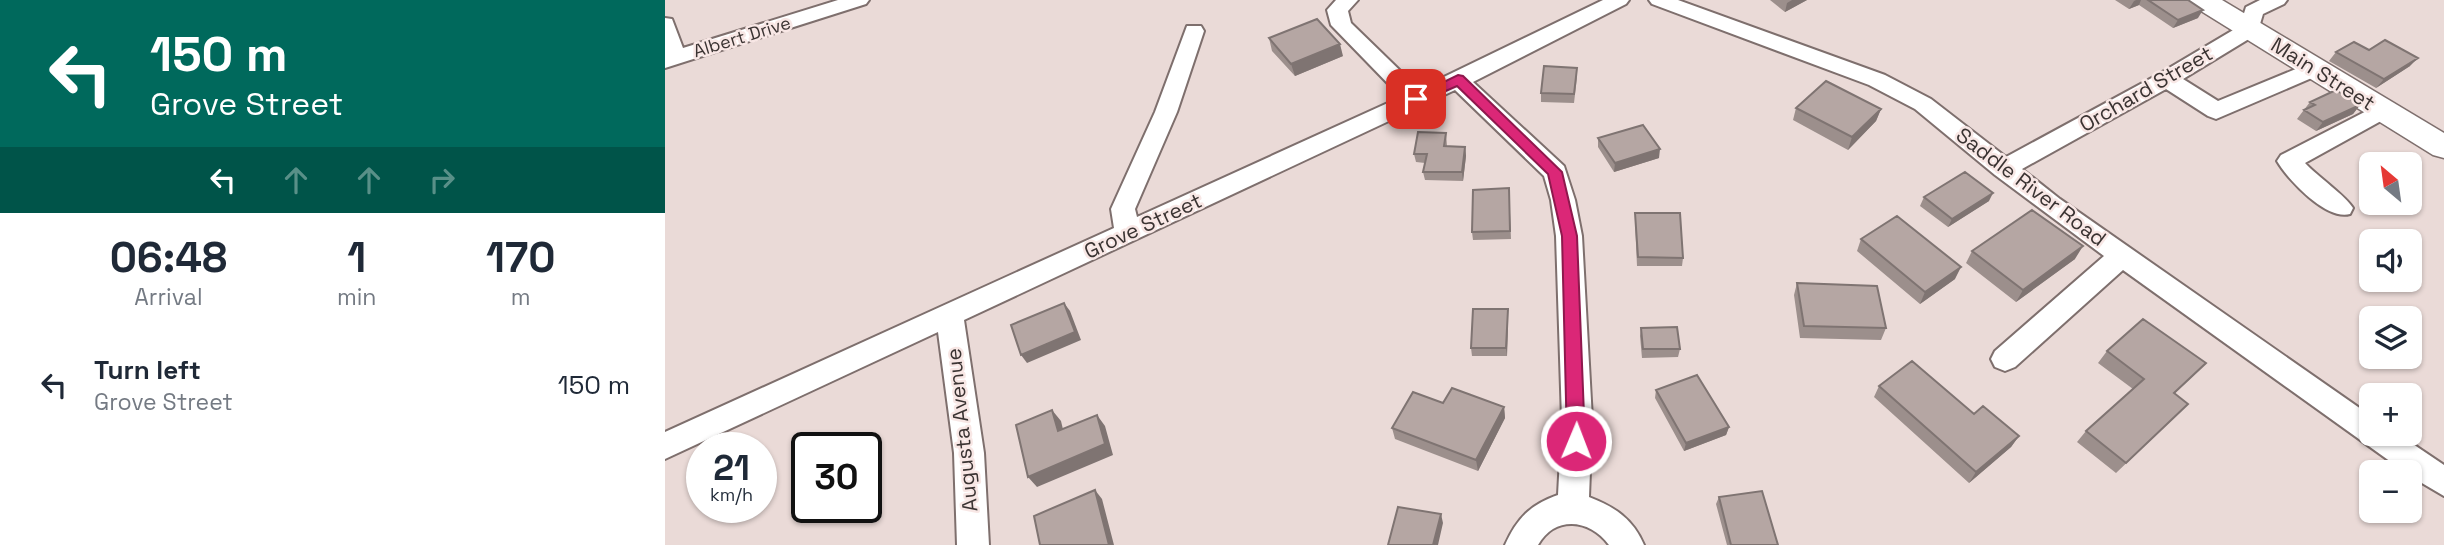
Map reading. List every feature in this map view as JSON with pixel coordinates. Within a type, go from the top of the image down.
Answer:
[{"type":"main road","name":"Main Street","points":[[2203,0],[2312,69],[2444,147]]},
{"type":"street","name":"Albert Drive","points":[[670,60],[859,0]]},
{"type":"street","points":[[1348,0],[1337,10],[1341,25],[1416,99]]},
{"type":"street","name":"Grove Street","points":[[665,446],[1458,79],[1581,7],[1619,0]]},
{"type":"street","name":"Saddle River Road","points":[[1659,0],[1877,80],[1923,104],[2003,169],[2359,424]]},
{"type":"street","name":"Orchard Street","points":[[2003,169],[2167,79],[2250,29],[2253,10],[2277,0]]},
{"type":"street","points":[[665,24],[670,60]]},
{"type":"street","points":[[1128,233],[1123,209],[1166,112],[1194,32]]},
{"type":"street","points":[[2167,79],[2216,111],[2312,69]]},
{"type":"street","points":[[1458,79],[1555,172],[1563,200],[1569,236],[1577,419],[1573,508]]},
{"type":"street","points":[[2341,208],[2312,186],[2290,161],[2382,111]]},
{"type":"street","points":[[2005,359],[2123,255]]},
{"type":"street","name":"Augusta Avenue","points":[[950,316],[969,453],[973,545]]},
{"type":"street","name":"Saddle River Road","points":[[2391,446],[2444,482]]},
{"type":"street","points":[[1521,545],[1538,520],[1554,512],[1573,508],[1590,510],[1606,518],[1619,530],[1628,545]]},
{"type":"building","points":[[2148,0],[2188,0],[2203,10],[2178,20]]},
{"type":"building","points":[[1317,19],[1340,44],[1291,64],[1269,38]]},
{"type":"building","points":[[2385,40],[2418,58],[2384,79],[2336,52],[2354,42],[2369,50]]},
{"type":"building","points":[[1544,66],[1577,68],[1574,94],[1541,93]]},
{"type":"building","points":[[1826,81],[1881,109],[1852,137],[1796,108]]},
{"type":"building","points":[[2336,90],[2360,105],[2323,122],[2304,110],[2315,105],[2310,102]]},
{"type":"building","points":[[1643,125],[1660,149],[1615,163],[1598,138]]},
{"type":"building","points":[[1418,132],[1446,133],[1444,146],[1465,147],[1462,172],[1423,172],[1427,154],[1414,154]]},
{"type":"building","points":[[1965,172],[1993,193],[1952,219],[1924,197]]},
{"type":"building","points":[[1509,188],[1510,231],[1472,232],[1473,190]]},
{"type":"building","points":[[2032,210],[2083,246],[2023,290],[1972,251]]},
{"type":"building","points":[[1635,213],[1680,213],[1683,258],[1638,257]]},
{"type":"building","points":[[1897,216],[1961,267],[1925,292],[1861,239]]},
{"type":"building","points":[[1797,283],[1877,286],[1886,328],[1804,326]]},
{"type":"building","points":[[1064,303],[1075,332],[1021,355],[1011,325]]},
{"type":"building","points":[[1473,309],[1508,309],[1506,348],[1471,348]]},
{"type":"building","points":[[2143,319],[2206,363],[2174,393],[2188,404],[2126,463],[2086,431],[2144,379],[2107,351]]},
{"type":"building","points":[[1677,327],[1680,349],[1643,349],[1641,328]]},
{"type":"building","points":[[1912,361],[1974,414],[1983,406],[2019,436],[1976,472],[1879,386]]},
{"type":"building","points":[[1697,375],[1729,427],[1686,443],[1656,390]]},
{"type":"building","points":[[1452,388],[1504,407],[1476,460],[1392,428],[1413,392],[1443,403]]},
{"type":"building","points":[[1052,410],[1058,431],[1097,415],[1105,444],[1028,477],[1016,425]]},
{"type":"building","points":[[1095,490],[1109,545],[1040,545],[1034,516]]},
{"type":"building","points":[[1762,491],[1778,545],[1731,545],[1719,497]]},
{"type":"building","points":[[1398,507],[1441,514],[1433,545],[1388,545]]},
{"type":"route","points":[[1416,99],[1458,79],[1555,172],[1569,236],[1576,441]]}]
